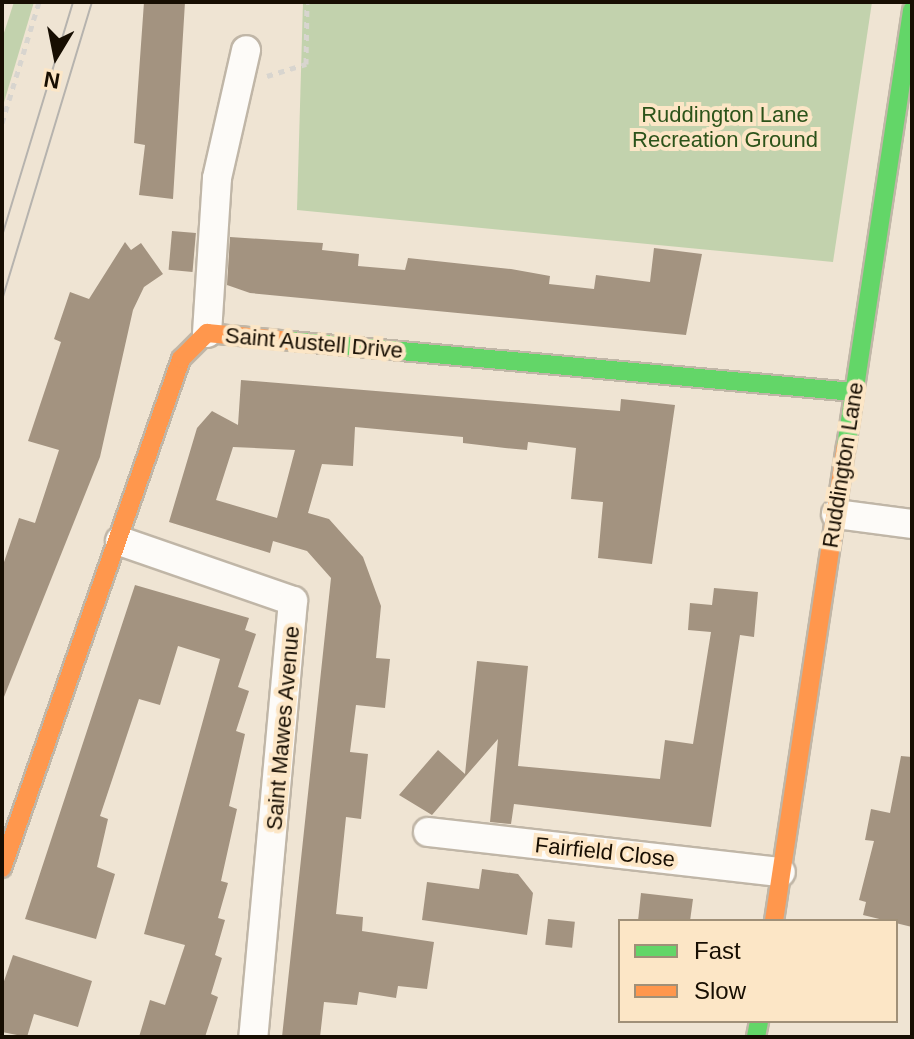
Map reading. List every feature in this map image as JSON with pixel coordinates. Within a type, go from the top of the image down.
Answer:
[{"type":"street","name":"Ruddington Lane","points":[[774,919],[912,10]]},
{"type":"street","points":[[207,333],[217,178],[243,83],[246,50]]},
{"type":"street","name":"Saint Austell Drive","points":[[2,868],[96,590],[120,541],[181,359],[207,333],[854,392]]},
{"type":"street","points":[[836,514],[912,524]]},
{"type":"street","name":"Saint Mawes Avenue","points":[[120,541],[293,601],[253,1037]]},
{"type":"street","name":"Fairfield Close","points":[[428,832],[781,872]]},
{"type":"path","points":[[2,123],[39,2]]},
{"type":"path","points":[[243,83],[306,64],[307,2]]},
{"type":"green space","points":[[14,2],[34,2],[2,109],[2,39]]},
{"type":"green space","name":"Ruddington Lane Recreation Ground","points":[[303,2],[872,2],[833,262],[297,210]]},
{"type":"building","points":[[144,2],[185,2],[173,199],[139,195],[145,145],[134,143]]},
{"type":"building","points":[[172,231],[196,233],[193,272],[169,270]]},
{"type":"building","points":[[230,237],[323,243],[322,250],[359,254],[358,266],[405,270],[408,258],[511,269],[550,276],[549,284],[594,289],[596,275],[650,282],[654,248],[702,254],[686,335],[250,293],[227,285]]},
{"type":"building","points":[[125,242],[131,250],[141,243],[163,274],[144,287],[133,310],[100,457],[2,702],[2,568],[19,518],[35,523],[59,450],[28,441],[61,342],[54,339],[70,292],[89,299]]},
{"type":"building","points":[[241,380],[620,411],[621,399],[675,405],[652,564],[598,558],[603,502],[571,499],[576,448],[528,442],[527,450],[505,448],[463,443],[463,437],[355,427],[353,466],[322,464],[308,513],[329,519],[363,557],[381,606],[376,658],[390,659],[385,708],[356,705],[350,752],[368,754],[361,819],[346,817],[336,914],[363,917],[362,931],[434,942],[427,989],[398,986],[396,998],[359,992],[357,1005],[324,1002],[320,1037],[282,1037],[331,578],[307,551],[273,541],[270,553],[169,522],[197,428],[212,411],[238,425]],"holes":[[[233,447],[295,450],[277,518],[216,500]]]},
{"type":"building","points":[[135,585],[249,618],[245,630],[256,634],[238,687],[249,691],[236,731],[245,734],[229,806],[237,809],[221,881],[228,883],[218,918],[225,920],[215,955],[222,958],[211,994],[218,997],[205,1037],[139,1037],[150,1000],[165,1005],[185,945],[144,934],[220,659],[178,646],[160,705],[139,699],[100,816],[108,819],[97,867],[115,874],[96,939],[25,919]]},
{"type":"building","points":[[714,588],[758,592],[754,637],[740,635],[711,827],[514,804],[511,824],[490,822],[498,739],[432,815],[399,795],[438,750],[465,774],[477,661],[528,666],[518,766],[660,779],[665,740],[693,744],[711,632],[688,630],[690,603],[712,605]]},
{"type":"building","points":[[901,756],[912,757],[912,927],[898,924],[898,919],[863,915],[866,902],[859,900],[874,841],[865,840],[871,809],[890,813]]},
{"type":"building","points":[[482,869],[518,874],[533,893],[527,935],[422,920],[427,882],[479,889]]},
{"type":"building","points":[[641,893],[693,899],[690,919],[638,919]]},
{"type":"building","points":[[548,919],[575,922],[572,948],[545,945]]},
{"type":"building","points":[[13,955],[92,981],[78,1027],[34,1014],[27,1037],[2,1032],[2,987]]},
{"type":"tram line","points":[[2,236],[73,2]]},
{"type":"tram line","points":[[2,300],[92,2]]},
{"type":"traffic: fast","points":[[846,447],[912,10]]},
{"type":"traffic: fast","points":[[291,341],[854,392]]},
{"type":"traffic: fast","points":[[756,1037],[759,1023]]},
{"type":"traffic: slow","points":[[2,868],[181,359],[207,333],[291,341]]},
{"type":"traffic: slow","points":[[774,919],[846,447]]}]
